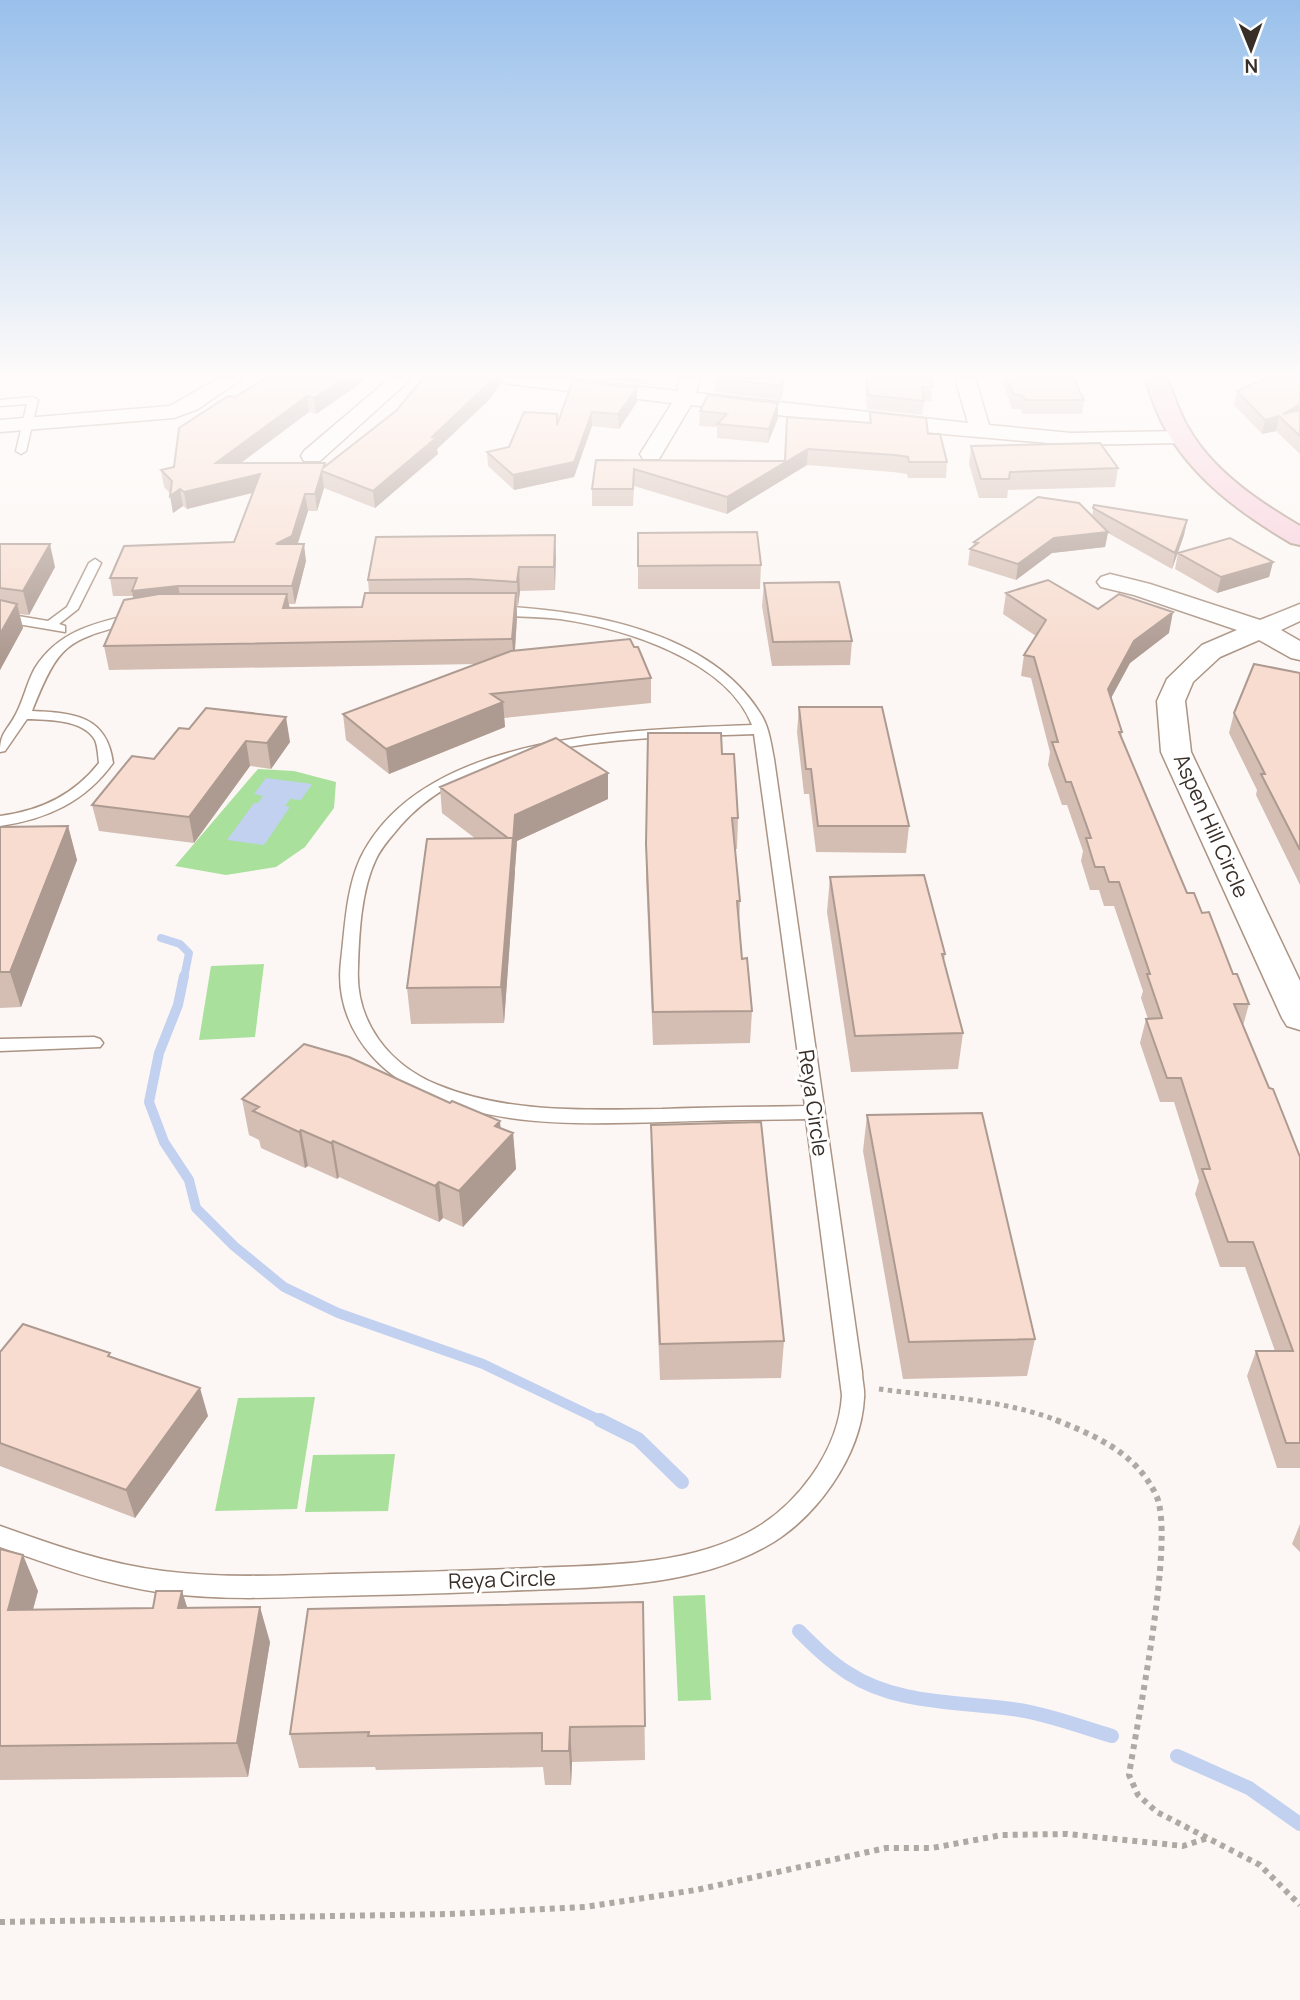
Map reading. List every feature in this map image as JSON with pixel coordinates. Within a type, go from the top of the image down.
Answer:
[{"type":"street","points":[[1210,471],[1269,519],[1300,537]]},
{"type":"street","points":[[1110,582],[1141,589],[1258,628],[1300,652]]},
{"type":"street","name":"Aspen Hill Circle","points":[[1300,612],[1210,650],[1181,680],[1171,701],[1176,752],[1300,1018]]},
{"type":"lane","points":[[50,626],[72,609],[95,563]]},
{"type":"lane","name":"Reya Circle","points":[[0,1536],[65,1559],[162,1582],[230,1586],[478,1581],[674,1569],[757,1540],[802,1506],[834,1459],[850,1412],[852,1389],[760,729],[748,706],[715,673],[694,659],[646,636],[565,616],[510,610],[470,610]]},
{"type":"lane","points":[[0,748],[23,715],[46,663],[58,647],[76,634],[127,618],[155,614]]},
{"type":"lane","points":[[0,617],[50,626],[76,634]]},
{"type":"lane","points":[[0,821],[18,819],[66,802],[94,780],[106,763],[103,741],[86,725],[61,717],[23,715]]},
{"type":"lane","points":[[760,729],[654,735],[539,748],[492,762],[435,789],[412,804],[392,822],[366,862],[351,952],[348,981],[350,1005],[365,1038],[407,1077],[450,1097],[491,1108],[604,1116],[814,1112]]},
{"type":"lane","points":[[0,1045],[94,1044]]},
{"type":"path","points":[[852,1389],[909,1392],[1042,1414],[1101,1438],[1132,1461],[1157,1496],[1161,1532],[1160,1573],[1129,1774],[1138,1795],[1157,1812],[1260,1865],[1300,1905]]},
{"type":"path","points":[[0,1923],[449,1914],[585,1907],[696,1890],[886,1848],[932,1848],[1002,1835],[1067,1834],[1183,1846],[1208,1838]]},
{"type":"green space","points":[[258,769],[294,771],[336,782],[334,808],[305,847],[276,867],[226,875],[175,866]]},
{"type":"green space","points":[[264,964],[255,1037],[199,1040],[211,966]]},
{"type":"green space","points":[[315,1397],[297,1509],[215,1511],[238,1398]]},
{"type":"green space","points":[[395,1454],[388,1511],[305,1512],[313,1455]]},
{"type":"green space","points":[[705,1595],[711,1700],[678,1701],[673,1596]]},
{"type":"water","points":[[266,778],[312,784],[301,800],[290,799],[285,806],[290,807],[264,845],[227,840],[254,803],[258,803],[263,796],[254,794]]},
{"type":"building","points":[[162,471],[322,471],[315,494],[305,494],[292,536],[276,544],[304,544],[292,586],[178,586],[132,591],[137,578],[110,578],[124,546],[234,542],[260,474],[184,492],[180,489],[170,496],[172,481]]},
{"type":"building","points":[[323,471],[396,471],[373,491]]},
{"type":"building","points":[[509,471],[530,471],[513,475]]},
{"type":"building","points":[[594,471],[634,471],[633,489],[592,489]]},
{"type":"building","points":[[642,471],[770,471],[727,497]]},
{"type":"building","points":[[979,471],[1028,471],[1010,472],[1009,479],[981,479]]},
{"type":"building","points":[[1038,497],[1079,503],[1108,532],[1054,538],[1018,564],[970,549],[978,543],[974,542]]},
{"type":"building","points":[[1094,505],[1187,520],[1175,553],[1093,508]]},
{"type":"building","points":[[757,532],[761,565],[638,566],[638,533]]},
{"type":"building","points":[[555,535],[554,567],[519,567],[517,582],[469,579],[368,580],[376,537]]},
{"type":"building","points":[[1230,538],[1273,562],[1221,577],[1178,553]]},
{"type":"building","points":[[0,544],[50,544],[23,591],[0,588]]},
{"type":"building","points":[[1048,580],[1098,609],[1119,594],[1173,612],[1134,641],[1108,689],[1122,732],[1119,732],[1187,893],[1194,893],[1202,913],[1209,912],[1233,974],[1237,974],[1249,1004],[1234,1004],[1269,1088],[1273,1089],[1300,1157],[1300,1443],[1286,1443],[1256,1351],[1293,1351],[1253,1242],[1228,1242],[1202,1169],[1210,1169],[1181,1078],[1167,1078],[1146,1019],[1162,1018],[1119,882],[1109,882],[1104,867],[1095,867],[1086,838],[1091,838],[1071,782],[1066,782],[1052,742],[1058,742],[1034,657],[1024,655],[1046,620],[1006,593]]},
{"type":"building","points":[[839,582],[852,641],[773,642],[764,583]]},
{"type":"building","points":[[365,593],[516,593],[512,639],[104,646],[124,600],[159,594],[287,594],[283,608],[362,607]]},
{"type":"building","points":[[0,600],[17,604],[0,634]]},
{"type":"building","points":[[630,639],[634,647],[638,647],[651,678],[491,694],[503,702],[386,749],[343,714],[511,651]]},
{"type":"building","points":[[1254,664],[1300,673],[1300,850],[1261,774],[1265,774],[1234,713]]},
{"type":"building","points":[[799,707],[882,707],[909,826],[818,826],[811,769],[806,769]]},
{"type":"building","points":[[206,708],[286,717],[267,743],[246,741],[189,817],[92,805],[132,756],[154,759],[179,728],[189,729]]},
{"type":"building","points":[[648,733],[721,733],[722,754],[734,754],[738,818],[732,818],[740,901],[737,901],[742,959],[747,958],[752,1011],[653,1012],[646,844]]},
{"type":"building","points":[[556,738],[608,773],[515,815],[513,842],[513,838],[508,838],[440,787]]},
{"type":"building","points":[[68,826],[10,972],[0,972],[0,827]]},
{"type":"building","points":[[513,838],[501,987],[407,988],[427,839]]},
{"type":"building","points":[[924,875],[963,1033],[855,1036],[830,877]]},
{"type":"building","points":[[304,1044],[349,1057],[450,1103],[452,1101],[500,1121],[495,1126],[513,1133],[459,1191],[439,1182],[435,1186],[333,1141],[331,1143],[301,1130],[299,1132],[253,1111],[259,1107],[242,1099]]},
{"type":"building","points":[[982,1113],[1035,1339],[909,1342],[867,1115]]},
{"type":"building","points":[[761,1122],[784,1341],[660,1344],[651,1125]]},
{"type":"building","points":[[23,1324],[110,1353],[108,1356],[200,1388],[126,1490],[0,1443],[0,1352]]},
{"type":"building","points":[[0,1549],[23,1555],[8,1610],[153,1608],[156,1591],[182,1591],[178,1608],[260,1607],[237,1743],[0,1746]]},
{"type":"building","points":[[643,1602],[645,1726],[570,1727],[569,1751],[542,1751],[542,1733],[368,1736],[369,1732],[290,1734],[308,1609]]},
{"type":"waterway","points":[[161,938],[180,944],[189,953],[184,978]]},
{"type":"waterway","points":[[184,976],[178,1005],[159,1053],[149,1102],[164,1142],[189,1180],[196,1208],[234,1246],[284,1287],[338,1313],[483,1364],[604,1422]]},
{"type":"waterway","points":[[600,1420],[604,1422]]},
{"type":"waterway","points":[[604,1422],[638,1439],[682,1482]]},
{"type":"waterway","points":[[799,1631],[841,1668],[867,1684],[909,1697],[1031,1712],[1112,1736]]},
{"type":"waterway","points":[[1177,1756],[1249,1788],[1300,1824]]}]
